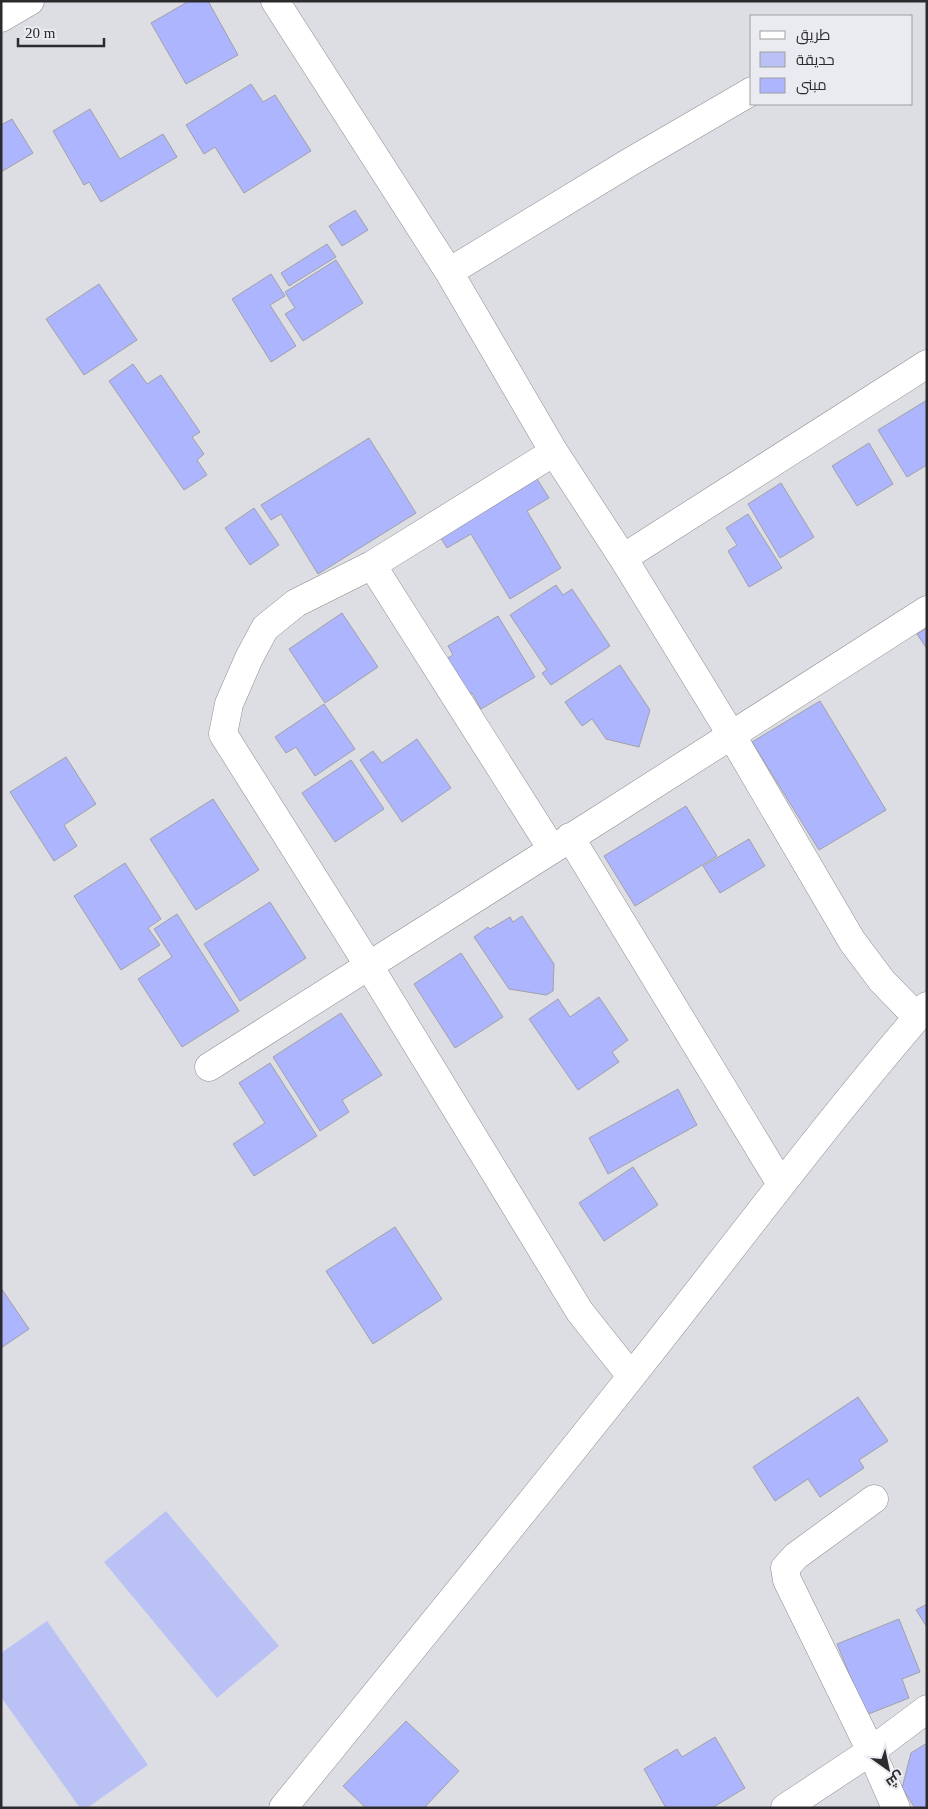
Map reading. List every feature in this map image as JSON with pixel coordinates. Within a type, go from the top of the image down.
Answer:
[{"type":"street","points":[[275,1],[449,272],[554,452],[623,558],[732,736],[852,941],[882,981],[922,1012],[781,1184],[631,1376],[283,1808]]},
{"type":"street","points":[[449,272],[630,162],[750,92]]},
{"type":"street","points":[[623,558],[927,364]]},
{"type":"street","points":[[554,452],[372,565],[296,603],[265,628],[249,658],[229,704],[223,734],[580,1312],[631,1376]]},
{"type":"street","points":[[372,565],[561,843],[781,1184]]},
{"type":"street","points":[[209,1067],[732,736],[927,610]]},
{"type":"street","points":[[874,1499],[796,1556],[784,1568],[787,1580],[871,1751],[896,1808]]},
{"type":"street","points":[[784,1808],[871,1751],[927,1709]]},
{"type":"green space","points":[[166,1511],[279,1646],[217,1698],[104,1562]]},
{"type":"green space","points":[[47,1621],[148,1765],[87,1808],[80,1808],[1,1697],[1,1653]]},
{"type":"building","points":[[189,1],[208,1],[238,55],[186,84],[151,23]]},
{"type":"building","points":[[251,84],[263,102],[275,95],[311,151],[244,193],[215,147],[204,154],[186,125]]},
{"type":"building","points":[[90,109],[120,159],[163,134],[177,157],[101,202],[89,182],[84,185],[53,131]]},
{"type":"building","points":[[12,119],[33,153],[1,172],[1,125]]},
{"type":"building","points":[[355,210],[368,230],[342,246],[329,226]]},
{"type":"building","points":[[327,244],[336,257],[289,286],[281,273]]},
{"type":"building","points":[[336,260],[363,303],[303,341],[285,314],[295,308],[285,292]]},
{"type":"building","points":[[271,274],[285,296],[270,305],[296,346],[271,362],[232,299]]},
{"type":"building","points":[[99,284],[137,340],[84,375],[46,319]]},
{"type":"building","points":[[133,364],[147,384],[161,375],[200,432],[192,437],[204,454],[197,460],[207,475],[184,490],[109,381]]},
{"type":"building","points":[[927,400],[927,465],[907,477],[878,430]]},
{"type":"building","points":[[369,438],[416,513],[318,574],[281,514],[271,520],[261,505]]},
{"type":"building","points":[[869,443],[893,484],[857,506],[832,466]]},
{"type":"building","points":[[534,474],[549,498],[527,511],[561,568],[510,599],[471,534],[447,548],[437,532]]},
{"type":"building","points":[[781,483],[814,537],[780,558],[748,504]]},
{"type":"building","points":[[254,508],[279,545],[250,565],[225,528]]},
{"type":"building","points":[[748,514],[782,568],[749,587],[728,551],[737,545],[726,528]]},
{"type":"building","points":[[556,585],[563,595],[572,589],[610,646],[551,685],[542,673],[547,670],[510,615]]},
{"type":"building","points":[[342,613],[378,667],[325,703],[289,649]]},
{"type":"building","points":[[498,616],[535,677],[481,709],[472,693],[466,697],[444,660],[453,655],[448,646]]},
{"type":"building","points":[[927,628],[927,649],[917,634]]},
{"type":"building","points":[[620,665],[650,710],[639,747],[606,739],[592,719],[582,726],[565,702]]},
{"type":"building","points":[[820,701],[886,810],[819,850],[752,742]]},
{"type":"building","points":[[324,704],[355,749],[315,776],[296,747],[286,753],[275,737]]},
{"type":"building","points":[[417,739],[451,788],[402,822],[360,760],[373,751],[382,763]]},
{"type":"building","points":[[66,757],[96,804],[64,825],[77,846],[54,861],[10,792]]},
{"type":"building","points":[[351,760],[384,809],[335,842],[302,793]]},
{"type":"building","points":[[213,799],[259,870],[196,910],[150,839]]},
{"type":"building","points":[[686,806],[717,856],[635,906],[604,856]]},
{"type":"building","points":[[749,839],[765,866],[720,893],[703,866]]},
{"type":"building","points":[[125,863],[161,919],[148,928],[160,945],[121,970],[74,896]]},
{"type":"building","points":[[270,902],[306,958],[240,1001],[204,944]]},
{"type":"building","points":[[177,914],[239,1011],[182,1047],[138,979],[172,957],[154,929]]},
{"type":"building","points":[[522,916],[554,964],[553,991],[546,995],[509,989],[474,937],[488,927],[490,929],[510,917],[513,922]]},
{"type":"building","points":[[461,953],[503,1017],[455,1048],[414,984]]},
{"type":"building","points":[[599,997],[628,1040],[612,1052],[619,1062],[578,1090],[529,1019],[558,999],[570,1017]]},
{"type":"building","points":[[341,1013],[382,1075],[342,1100],[349,1112],[320,1131],[273,1057]]},
{"type":"building","points":[[270,1063],[317,1136],[254,1176],[233,1144],[265,1123],[239,1083]]},
{"type":"building","points":[[678,1089],[697,1125],[608,1174],[589,1138]]},
{"type":"building","points":[[633,1167],[658,1205],[604,1241],[579,1203]]},
{"type":"building","points":[[395,1227],[442,1299],[373,1344],[326,1271]]},
{"type":"building","points":[[1,1288],[29,1329],[1,1348]]},
{"type":"building","points":[[858,1397],[888,1441],[859,1460],[864,1468],[820,1497],[808,1479],[775,1501],[753,1467]]},
{"type":"building","points":[[927,1604],[927,1627],[916,1610]]},
{"type":"building","points":[[899,1619],[920,1672],[902,1679],[909,1698],[866,1715],[837,1644]]},
{"type":"building","points":[[406,1721],[459,1771],[424,1808],[366,1808],[343,1786]]},
{"type":"building","points":[[715,1737],[745,1788],[712,1808],[666,1808],[644,1769],[677,1749],[682,1757]]},
{"type":"building","points":[[927,1743],[927,1808],[915,1808],[902,1788],[911,1753]]}]
